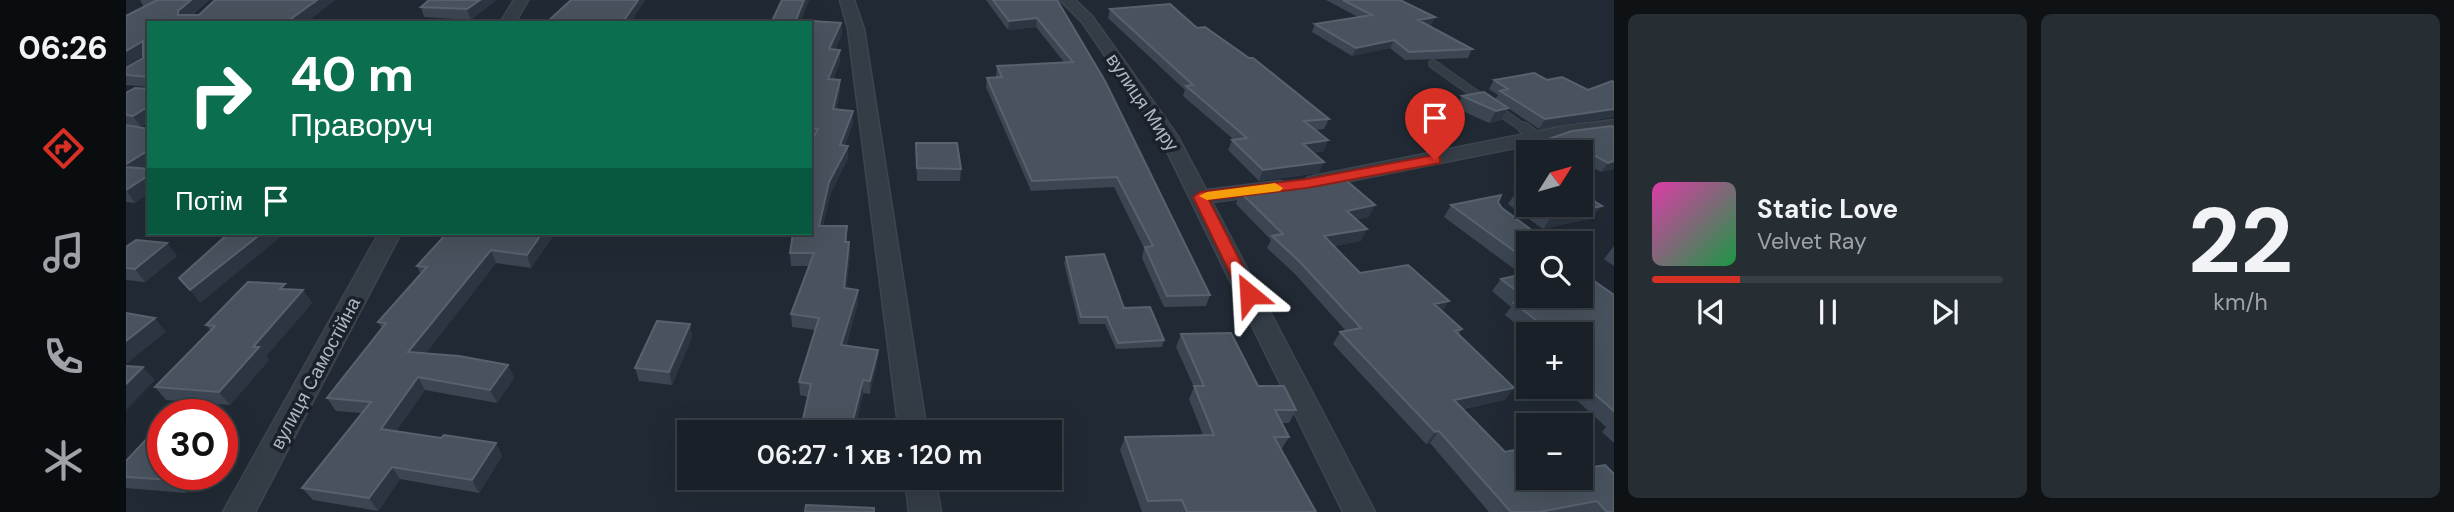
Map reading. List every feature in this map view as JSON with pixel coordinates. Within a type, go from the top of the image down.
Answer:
[{"type":"street","points":[[508,21],[521,0]]},
{"type":"street","points":[[847,0],[856,29],[912,420]]},
{"type":"street","name":"вулиця Миру","points":[[1067,0],[1087,19],[1168,135],[1359,512]]},
{"type":"street","points":[[1200,197],[1307,184],[1537,138],[1614,126]]},
{"type":"street","name":"вулиця Самостійна","points":[[239,512],[389,235]]},
{"type":"street","points":[[922,490],[925,512]]},
{"type":"lane","points":[[1433,64],[1537,138]]},
{"type":"building","points":[[157,0],[191,0],[178,11],[178,15],[199,15],[215,0],[317,0],[288,21],[147,21],[147,77],[126,75],[126,68],[143,58],[143,41],[126,51],[126,16]]},
{"type":"building","points":[[429,0],[480,0],[467,9],[421,7]]},
{"type":"building","points":[[571,0],[638,0],[624,20],[548,21]]},
{"type":"building","points":[[782,0],[804,0],[796,20],[811,21],[772,21]]},
{"type":"building","points":[[993,0],[1057,0],[1105,81],[1210,295],[1167,296],[1145,247],[1153,246],[1117,177],[1032,181],[987,78],[1002,77],[997,66],[1073,62],[1037,18],[1009,21]]},
{"type":"building","points":[[1343,0],[1400,0],[1435,17],[1418,20],[1472,49],[1409,52],[1394,40],[1356,48],[1315,24],[1372,15]]},
{"type":"building","points":[[1170,4],[1197,28],[1205,27],[1249,58],[1253,58],[1329,119],[1304,121],[1328,140],[1303,144],[1324,162],[1263,170],[1232,140],[1247,138],[1186,86],[1193,85],[1110,9]]},
{"type":"building","points":[[812,21],[841,23],[829,49],[840,50],[828,79],[840,80],[833,109],[853,111],[840,145],[848,146],[829,182],[819,226],[847,226],[845,242],[849,242],[844,288],[858,290],[841,345],[878,350],[870,381],[863,380],[853,420],[803,420],[811,384],[799,382],[819,318],[791,314],[814,253],[790,253],[793,235],[812,235],[812,140],[818,129],[812,128]]},
{"type":"building","points":[[1534,73],[1547,80],[1562,77],[1588,90],[1612,81],[1614,109],[1545,119],[1500,91],[1508,89],[1494,80]]},
{"type":"building","points":[[135,88],[147,89],[147,107],[133,116],[126,115],[126,93]]},
{"type":"building","points":[[1484,92],[1508,108],[1496,111],[1462,96]]},
{"type":"building","points":[[126,125],[147,129],[147,151],[126,164]]},
{"type":"building","points":[[1614,127],[1614,161],[1608,163],[1593,154],[1593,140],[1551,138],[1572,131]]},
{"type":"building","points":[[916,143],[957,143],[961,169],[917,168]]},
{"type":"building","points":[[126,167],[147,169],[147,176],[126,190]]},
{"type":"building","points":[[1341,176],[1375,205],[1347,211],[1367,229],[1324,236],[1360,273],[1408,265],[1449,301],[1434,304],[1462,329],[1455,331],[1514,388],[1454,400],[1505,452],[1516,452],[1516,490],[1593,490],[1593,467],[1605,465],[1614,474],[1614,512],[1607,512],[1597,501],[1539,512],[1511,512],[1439,431],[1435,432],[1340,332],[1361,328],[1272,236],[1283,234],[1240,192]]},
{"type":"building","points":[[1501,195],[1498,202],[1502,208],[1533,231],[1516,231],[1516,252],[1451,205]]},
{"type":"building","points":[[1593,200],[1602,206],[1593,208]]},
{"type":"building","points":[[227,235],[259,235],[190,290],[179,278]]},
{"type":"building","points":[[445,235],[541,235],[527,255],[491,250],[408,352],[459,356],[508,365],[490,390],[418,377],[381,429],[496,443],[472,480],[392,467],[369,498],[302,488],[371,402],[327,398],[386,323],[378,322],[427,267],[417,266]]},
{"type":"building","points":[[136,240],[167,243],[135,269],[126,268],[126,247]]},
{"type":"building","points":[[1104,254],[1124,308],[1150,307],[1164,340],[1118,343],[1107,317],[1081,317],[1066,257]]},
{"type":"building","points":[[1516,276],[1516,291],[1501,279]]},
{"type":"building","points":[[1593,280],[1614,295],[1614,411],[1593,392],[1593,322],[1539,322],[1520,308],[1593,308]]},
{"type":"building","points":[[248,282],[285,284],[280,289],[303,290],[253,347],[259,347],[219,392],[155,387],[215,326],[206,325]]},
{"type":"building","points":[[126,313],[155,318],[126,341]]},
{"type":"building","points":[[657,321],[690,324],[669,372],[635,368]]},
{"type":"building","points":[[1231,333],[1258,386],[1284,386],[1296,410],[1275,410],[1289,437],[1274,437],[1316,512],[1187,512],[1182,500],[1148,501],[1125,437],[1214,435],[1194,386],[1204,386],[1181,334]]},
{"type":"building","points":[[126,366],[143,367],[126,384]]},
{"type":"building","points":[[147,438],[147,478],[126,477],[126,461]]},
{"type":"building","points":[[806,505],[874,508],[874,512],[805,512]]},
{"type":"slow traffic","points":[[1207,196],[1275,188]]},
{"type":"route","points":[[1249,294],[1200,197],[1307,184],[1435,160]]}]
